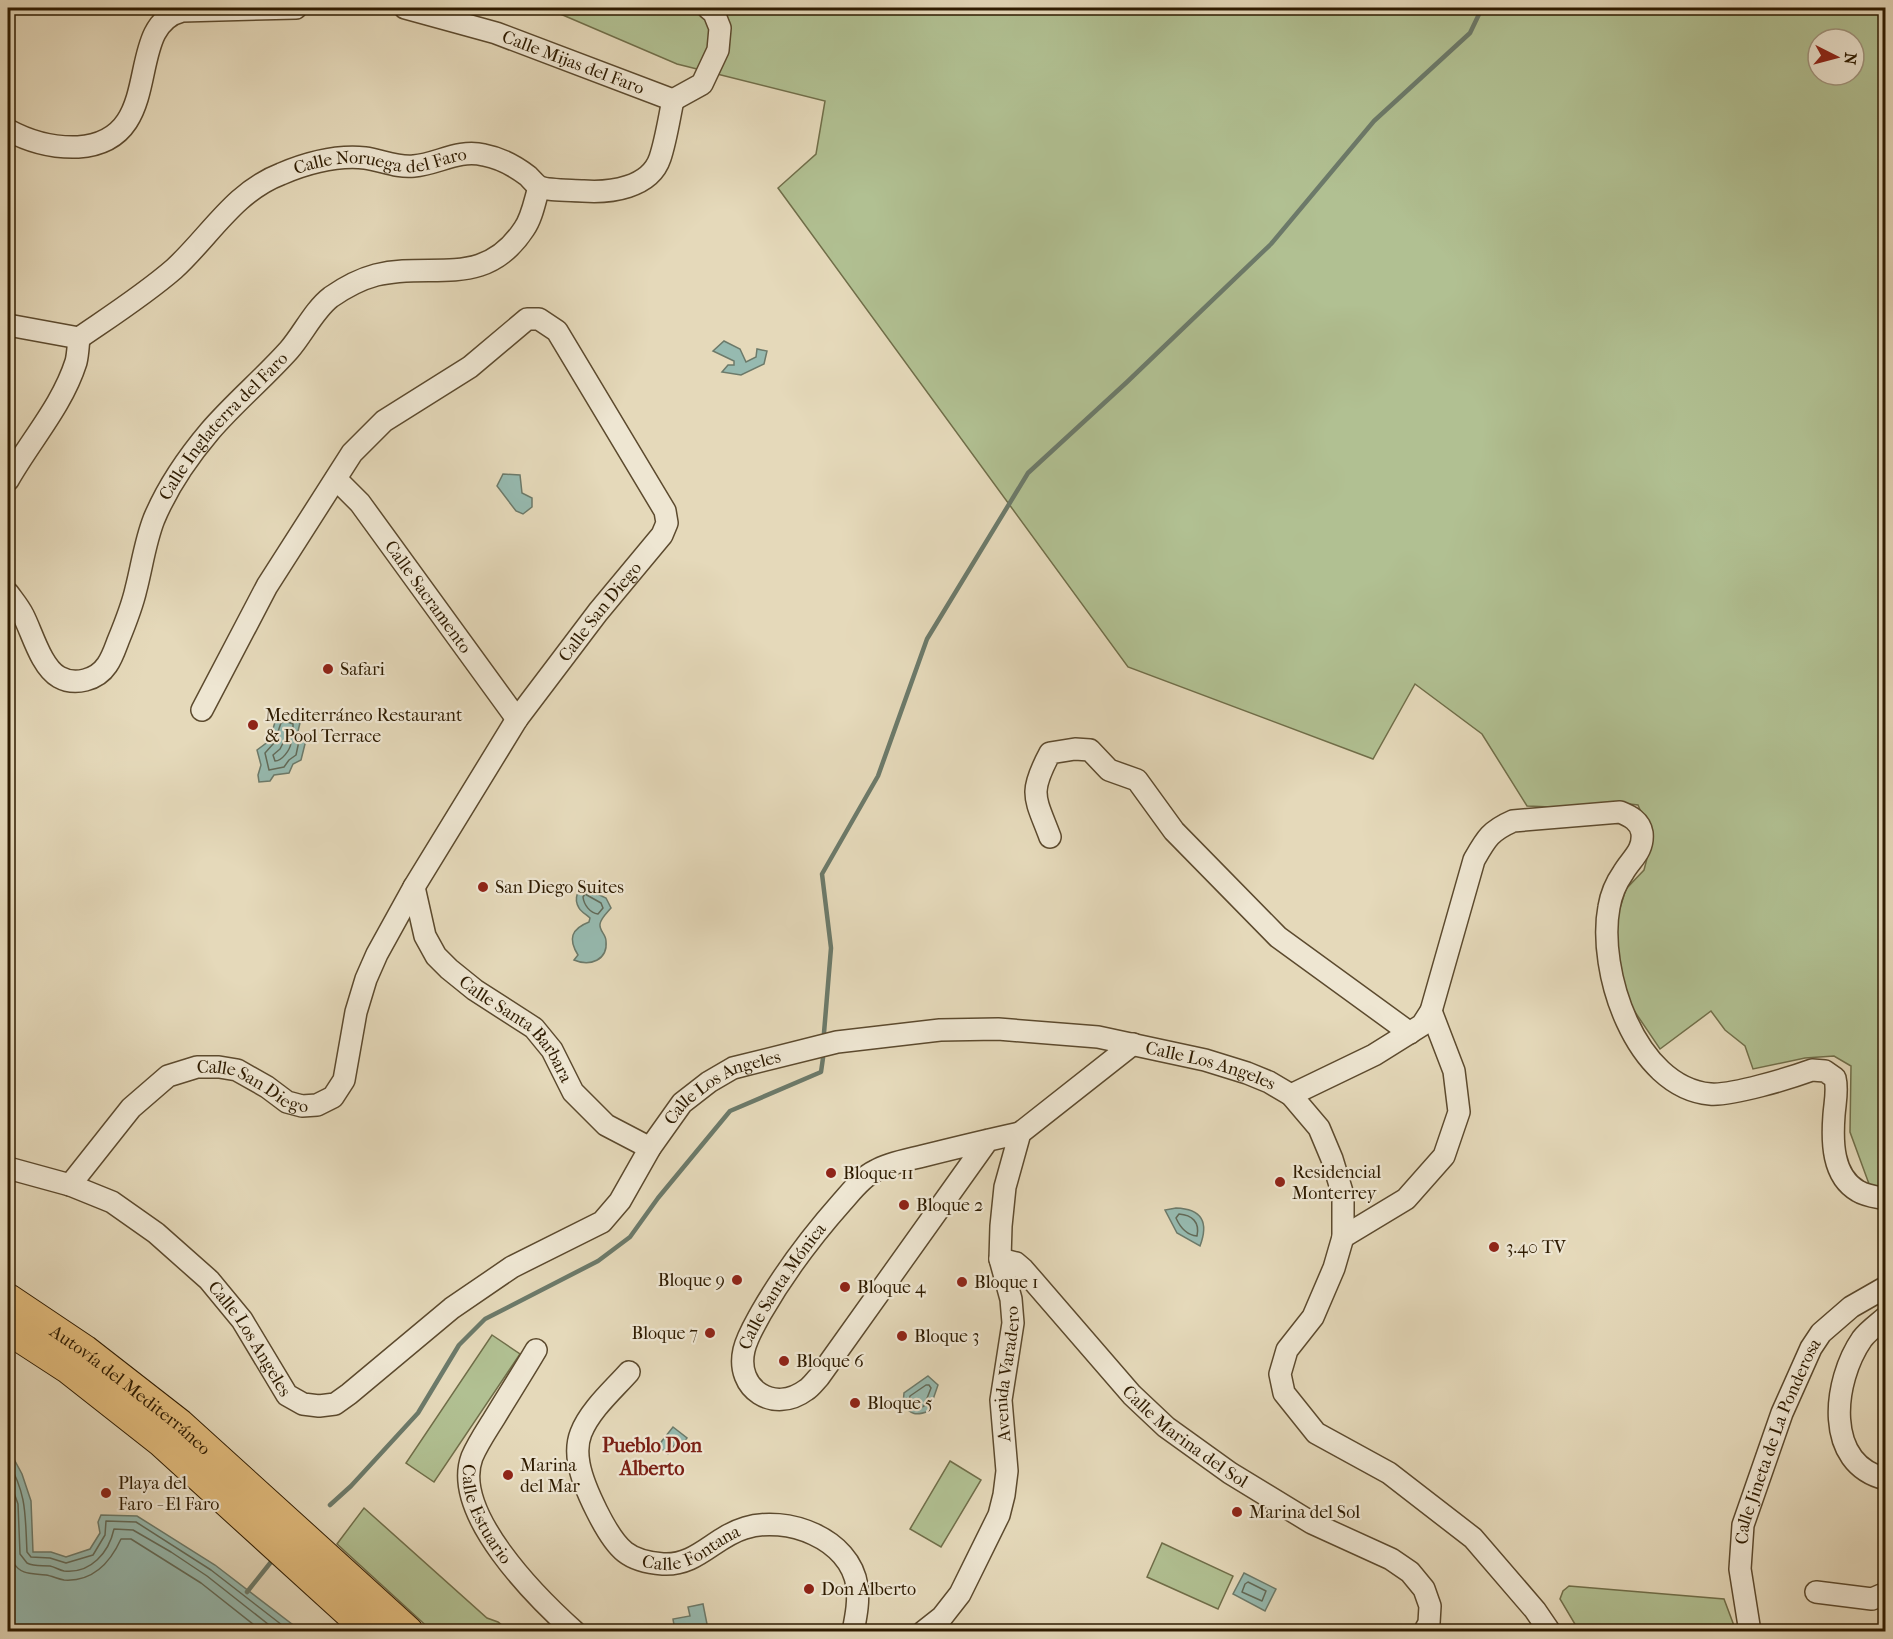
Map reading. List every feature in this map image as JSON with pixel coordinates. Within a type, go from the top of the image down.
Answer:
[{"type":"highway","name":"Autovía del Mediterráneo","points":[[8,1300],[84,1351],[179,1425],[407,1632]]},
{"type":"highway","name":"Autovía del Mediterráneo","points":[[8,1328],[68,1367],[162,1441],[372,1632]]},
{"type":"street","points":[[8,130],[44,145],[69,147],[90,146],[112,138],[123,128],[133,111],[154,35],[161,23],[171,14],[183,11],[296,8]]},
{"type":"street","name":"Calle Mijas del Faro","points":[[405,8],[496,33],[673,100]]},
{"type":"street","points":[[539,187],[586,191],[607,190],[626,187],[651,174],[660,159],[673,100],[702,84],[718,50],[720,28],[714,14],[708,8]]},
{"type":"street","name":"Calle Noruega del Faro","points":[[79,338],[141,296],[175,268],[238,200],[256,185],[282,173],[340,158],[367,159],[411,167],[429,164],[452,155],[468,153],[482,154],[504,161],[527,175],[539,187]]},
{"type":"street","name":"Calle Inglaterra del Faro","points":[[8,592],[52,672],[60,678],[71,681],[86,680],[96,676],[106,666],[127,618],[136,590],[142,557],[155,518],[189,456],[211,429],[289,349],[329,298],[357,282],[376,275],[404,271],[454,272],[478,266],[496,257],[505,252],[525,228],[539,187]]},
{"type":"street","name":"Calle San Diego","points":[[70,1185],[131,1108],[168,1076],[197,1067],[219,1067],[237,1070],[267,1087],[287,1102],[303,1106],[317,1105],[333,1097],[344,1080],[356,1012],[366,979],[377,954],[414,887],[517,719],[598,612],[662,535],[667,523],[665,511],[557,331],[539,319],[527,319],[470,367],[384,421],[352,453],[267,586],[202,710]]},
{"type":"street","points":[[8,325],[79,338],[76,360],[55,408],[20,458],[8,480]]},
{"type":"street","name":"Calle Sacramento","points":[[336,479],[360,503],[517,719]]},
{"type":"street","points":[[1050,837],[1034,795],[1039,774],[1050,753],[1075,749],[1090,750],[1109,770],[1137,780],[1174,831],[1278,937],[1410,1033]]},
{"type":"street","points":[[1291,1095],[1374,1055],[1422,1025],[1431,1011],[1474,860],[1486,838],[1497,828],[1513,821],[1620,812],[1630,816],[1638,823],[1642,833],[1636,858],[1619,879],[1609,907],[1609,956],[1612,982],[1622,1011],[1643,1048],[1658,1068],[1676,1083],[1692,1090],[1711,1094],[1730,1092],[1812,1070],[1825,1071],[1835,1078],[1838,1088],[1833,1132],[1835,1155],[1840,1173],[1859,1192],[1886,1199]]},
{"type":"street","name":"Calle Santa Barbara","points":[[414,887],[425,936],[436,956],[475,990],[534,1028],[552,1050],[573,1092],[606,1125],[650,1148]]},
{"type":"street","points":[[1343,1237],[1406,1199],[1444,1156],[1459,1112],[1454,1071],[1431,1011]]},
{"type":"street","name":"Calle Los Angeles","points":[[8,1168],[70,1185],[112,1202],[156,1233],[209,1280],[242,1320],[286,1395],[303,1404],[319,1406],[335,1404],[349,1394],[452,1308],[512,1267],[602,1222],[620,1202],[650,1148],[682,1103],[709,1082],[733,1068],[837,1042],[940,1030],[998,1029],[1098,1037],[1205,1060],[1247,1073],[1291,1095],[1319,1128],[1343,1195],[1343,1237],[1334,1268],[1313,1317],[1287,1350],[1280,1374],[1284,1393],[1316,1433],[1389,1473],[1473,1538],[1550,1632]]},
{"type":"street","points":[[1020,1133],[1133,1044]]},
{"type":"street","name":"Calle Santa Mónica","points":[[988,1140],[812,1384],[806,1390],[780,1399],[765,1398],[755,1392],[747,1382],[742,1368],[744,1350],[751,1331],[808,1241],[856,1187],[873,1172],[892,1164],[988,1140],[1020,1133]]},
{"type":"street","name":"Avenida Varadero","points":[[924,1632],[942,1617],[960,1594],[999,1515],[1005,1495],[1006,1471],[1001,1400],[1013,1323],[1011,1299],[1000,1260],[1001,1216],[1005,1187],[1020,1133]]},
{"type":"street","name":"Calle Marina del Sol","points":[[1000,1260],[1016,1263],[1023,1269],[1132,1395],[1178,1437],[1230,1473],[1312,1523],[1391,1559],[1410,1572],[1424,1589],[1430,1606],[1429,1623],[1424,1632]]},
{"type":"street","name":"Calle Jineta de La Ponderosa","points":[[1749,1632],[1740,1569],[1743,1525],[1782,1413],[1811,1348],[1821,1333],[1851,1307],[1886,1287]]},
{"type":"street","name":"Calle Jineta de La Ponderosa","points":[[1886,1317],[1863,1338],[1852,1359],[1843,1384],[1839,1407],[1840,1430],[1846,1450],[1858,1467],[1872,1476],[1886,1479]]},
{"type":"street","name":"Calle Estuario","points":[[536,1350],[481,1440],[472,1458],[468,1478],[472,1500],[501,1553],[523,1581],[575,1632]]},
{"type":"street","name":"Calle Fontana","points":[[629,1372],[592,1414],[581,1431],[577,1449],[579,1465],[589,1495],[613,1541],[625,1552],[641,1560],[677,1564],[696,1557],[715,1541],[742,1528],[759,1524],[784,1524],[802,1529],[836,1549],[847,1562],[857,1584],[858,1606],[853,1632]]},
{"type":"street","points":[[1816,1592],[1872,1599],[1886,1593]]},
{"type":"green space","points":[[559,8],[1885,8],[1885,1189],[1869,1184],[1850,1132],[1851,1066],[1834,1056],[1805,1058],[1753,1069],[1745,1046],[1725,1030],[1711,1011],[1660,1049],[1633,1009],[1615,963],[1614,927],[1626,889],[1644,870],[1652,839],[1638,805],[1612,802],[1575,808],[1527,806],[1482,734],[1415,684],[1373,759],[1128,667],[778,188],[816,154],[825,101],[677,64],[558,13]]},
{"type":"green space","points":[[492,1335],[520,1354],[434,1482],[406,1463]]},
{"type":"green space","points":[[950,1461],[981,1480],[941,1547],[910,1529]]},
{"type":"green space","points":[[364,1508],[487,1618],[498,1622],[509,1631],[432,1631],[337,1544]]},
{"type":"green space","points":[[1162,1543],[1233,1576],[1218,1609],[1147,1577]]},
{"type":"green space","points":[[1569,1586],[1724,1599],[1736,1631],[1579,1631],[1560,1599],[1563,1591]]},
{"type":"water","points":[[724,341],[740,349],[746,362],[756,357],[757,349],[767,351],[764,364],[741,375],[722,372],[728,365],[734,365],[734,361],[713,351]]},
{"type":"water","points":[[503,474],[520,475],[522,493],[532,498],[532,507],[523,514],[516,511],[497,486]]},
{"type":"water","points":[[278,713],[301,719],[298,731],[306,740],[301,760],[293,764],[289,773],[274,775],[270,781],[259,782],[258,775],[261,765],[257,750],[269,741]]},
{"type":"water","points":[[587,884],[592,886],[593,892],[606,898],[611,908],[600,924],[606,939],[604,953],[597,960],[586,963],[574,960],[578,955],[572,939],[578,928],[589,922],[590,918],[580,909],[576,901],[579,891]]},
{"type":"water","points":[[1176,1208],[1192,1211],[1201,1218],[1204,1230],[1200,1246],[1177,1233],[1165,1210]]},
{"type":"water","points":[[928,1376],[938,1385],[929,1411],[921,1414],[911,1412],[903,1404],[904,1393]]},
{"type":"water","points":[[673,1427],[687,1438],[681,1447],[676,1443],[668,1454],[658,1446]]},
{"type":"water","points":[[8,1448],[22,1474],[31,1501],[33,1552],[51,1552],[66,1557],[90,1549],[100,1533],[98,1522],[101,1515],[137,1516],[215,1565],[301,1631],[8,1631]]},
{"type":"water","points":[[1244,1573],[1276,1589],[1265,1611],[1233,1594]]},
{"type":"water","points":[[703,1604],[708,1629],[675,1631],[673,1619],[690,1616],[688,1607]]},
{"type":"waterway","points":[[824,1033],[831,948],[822,874],[878,776],[927,639],[1028,473],[1271,244],[1374,121],[1470,33],[1482,8]]},
{"type":"waterway","points":[[330,1505],[351,1486],[418,1413],[459,1345],[485,1319],[598,1261],[630,1237],[658,1198],[730,1111],[821,1072],[823,1058]]},
{"type":"waterway","points":[[247,1592],[271,1562]]},
{"type":"place","name":"Safari","points":[[328,669]]},
{"type":"place","name":"Mediterráneo Restaurant & Pool Terrace","points":[[253,725]]},
{"type":"place","name":"San Diego Suites","points":[[483,887]]},
{"type":"place","name":"Bloque 11","points":[[831,1173]]},
{"type":"place","name":"Residencial Monterrey","points":[[1280,1182]]},
{"type":"place","name":"Bloque 2","points":[[904,1205]]},
{"type":"place","name":"3.40 TV","points":[[1494,1247]]},
{"type":"place","name":"Bloque 9","points":[[737,1280]]},
{"type":"place","name":"Bloque 1","points":[[962,1282]]},
{"type":"place","name":"Bloque 4","points":[[845,1287]]},
{"type":"place","name":"Bloque 7","points":[[710,1333]]},
{"type":"place","name":"Bloque 3","points":[[902,1336]]},
{"type":"place","name":"Bloque 6","points":[[784,1361]]},
{"type":"place","name":"Bloque 5","points":[[855,1403]]},
{"type":"place","name":"Marina del Mar","points":[[508,1475]]},
{"type":"place","name":"Playa del Faro - El Faro","points":[[106,1493]]},
{"type":"place","name":"Marina del Sol","points":[[1237,1512]]},
{"type":"place","name":"Don Alberto","points":[[809,1589]]},
{"type":"district","name":"Pueblo Don Alberto","points":[[652,1456]]}]
